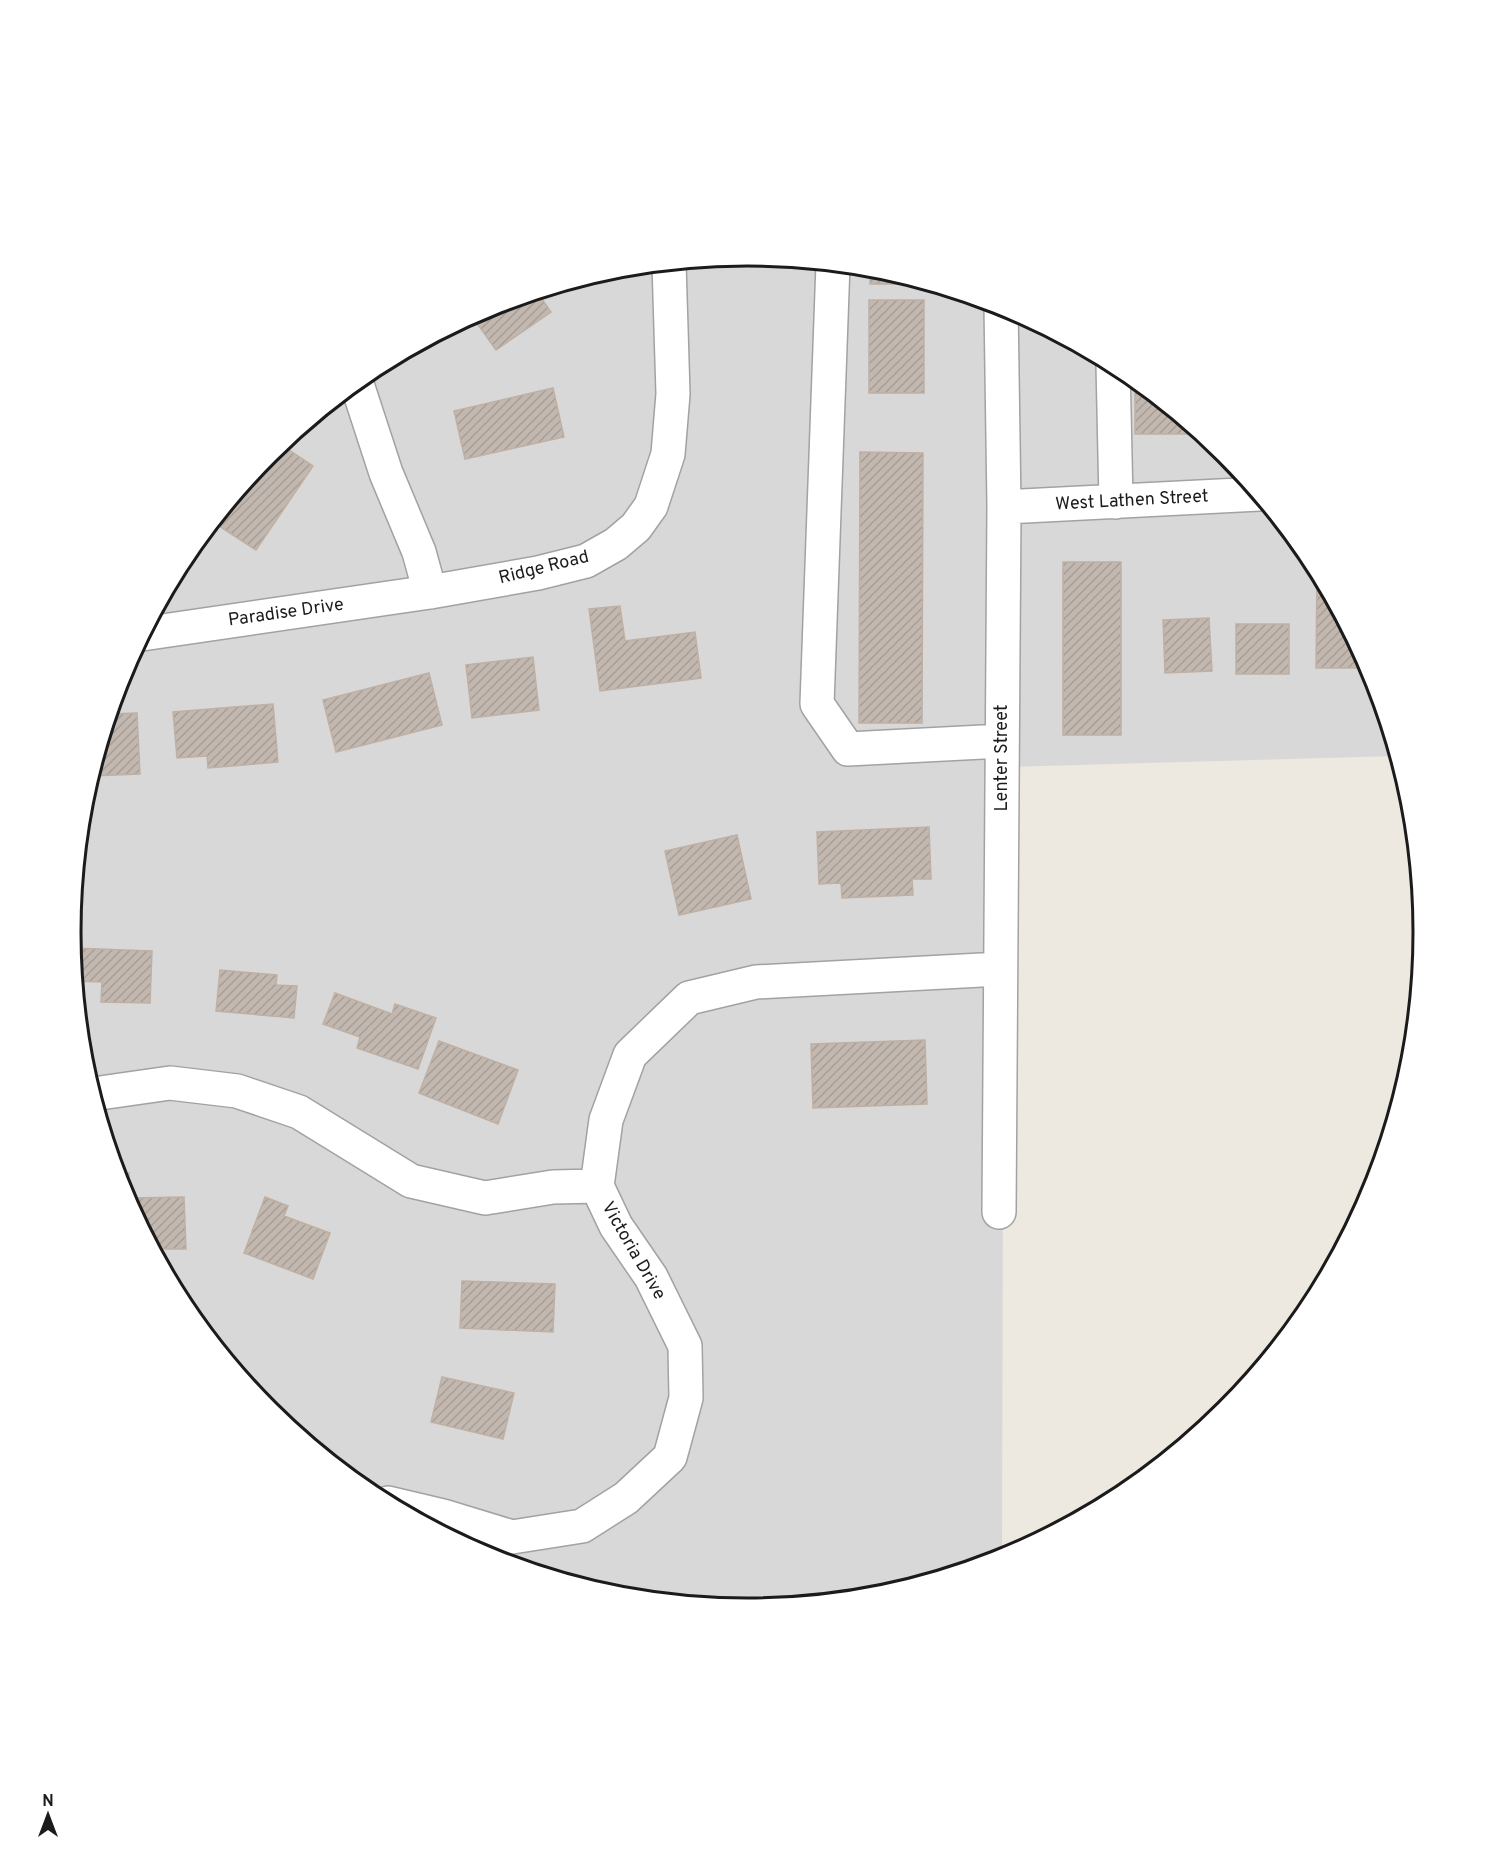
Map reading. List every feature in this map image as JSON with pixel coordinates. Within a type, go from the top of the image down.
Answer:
[{"type":"street","name":"Ridge Road","points":[[430,592],[538,573],[586,561],[616,544],[636,527],[651,506],[668,454],[673,394],[669,270]]},
{"type":"street","points":[[834,271],[817,704],[848,749],[1002,741]]},
{"type":"street","name":"Lenter Street","points":[[999,1212],[1004,507],[1001,316]]},
{"type":"street","points":[[1113,376],[1116,502]]},
{"type":"street","points":[[359,391],[386,473],[419,552],[430,592]]},
{"type":"street","name":"West Lathen Street","points":[[1004,507],[1250,495]]},
{"type":"street","name":"Paradise Drive","points":[[152,632],[430,592]]},
{"type":"street","name":"Victoria Drive","points":[[418,1510],[512,1537],[582,1526],[626,1498],[670,1457],[686,1398],[685,1346],[651,1277],[616,1226],[597,1186],[606,1120],[630,1055],[689,998],[756,982],[1000,969]]},
{"type":"street","points":[[101,1093],[170,1083],[237,1091],[299,1112],[411,1182],[485,1198],[553,1187],[597,1186]]},
{"type":"shaded area","points":[[703,267],[791,267],[877,278],[919,288],[1002,316],[1080,355],[1152,403],[1186,431],[1248,492],[1275,526],[1301,561],[1324,598],[1344,637],[1378,717],[1389,756],[1004,767],[1002,1547],[919,1575],[877,1585],[791,1596],[747,1598],[660,1592],[575,1575],[492,1547],[452,1529],[377,1485],[342,1460],[308,1432],[246,1371],[193,1302],[150,1226],[132,1186],[116,1146],[94,1061],[82,975],[81,932],[82,888],[94,802],[116,717],[132,677],[170,598],[193,561],[246,492],[276,461],[342,403],[377,378],[452,334],[533,301],[617,278]]},
{"type":"building","points":[[870,277],[902,284],[870,284]]},
{"type":"building","points":[[541,298],[551,312],[496,350],[477,323]]},
{"type":"building","points":[[869,300],[924,300],[924,393],[869,393]]},
{"type":"building","points":[[553,388],[564,437],[465,459],[454,411]]},
{"type":"building","points":[[1135,391],[1189,434],[1135,434]]},
{"type":"building","points":[[288,450],[313,466],[256,550],[219,526],[246,492]]},
{"type":"building","points":[[860,452],[923,453],[922,723],[859,723]]},
{"type":"building","points":[[1063,562],[1121,562],[1121,735],[1063,735]]},
{"type":"building","points":[[1317,586],[1358,668],[1316,668]]},
{"type":"building","points":[[620,606],[625,641],[695,632],[701,678],[600,691],[589,609]]},
{"type":"building","points":[[1209,618],[1212,671],[1165,673],[1163,620]]},
{"type":"building","points":[[1236,624],[1289,624],[1289,674],[1236,674]]},
{"type":"building","points":[[533,657],[539,710],[472,718],[466,665]]},
{"type":"building","points":[[429,673],[442,725],[336,752],[323,700]]},
{"type":"building","points":[[273,704],[278,762],[208,768],[207,756],[177,758],[173,712]]},
{"type":"building","points":[[137,713],[140,774],[100,776],[117,714]]},
{"type":"building","points":[[929,827],[931,879],[912,879],[913,895],[842,898],[841,883],[819,884],[817,832]]},
{"type":"building","points":[[737,835],[751,899],[679,915],[665,851]]},
{"type":"building","points":[[81,948],[152,951],[150,1003],[101,1002],[102,982],[83,981]]},
{"type":"building","points":[[220,970],[277,975],[276,985],[297,986],[294,1018],[216,1011]]},
{"type":"building","points":[[335,993],[392,1014],[395,1004],[436,1018],[418,1069],[357,1048],[360,1037],[323,1024]]},
{"type":"building","points":[[925,1040],[927,1104],[813,1108],[811,1044]]},
{"type":"building","points":[[439,1041],[518,1070],[498,1124],[419,1093]]},
{"type":"building","points":[[184,1197],[186,1249],[162,1249],[137,1198]]},
{"type":"building","points":[[265,1197],[288,1206],[284,1216],[330,1233],[313,1279],[244,1253]]},
{"type":"building","points":[[462,1281],[555,1284],[553,1332],[460,1328]]},
{"type":"building","points":[[442,1377],[514,1393],[503,1439],[431,1422]]}]
